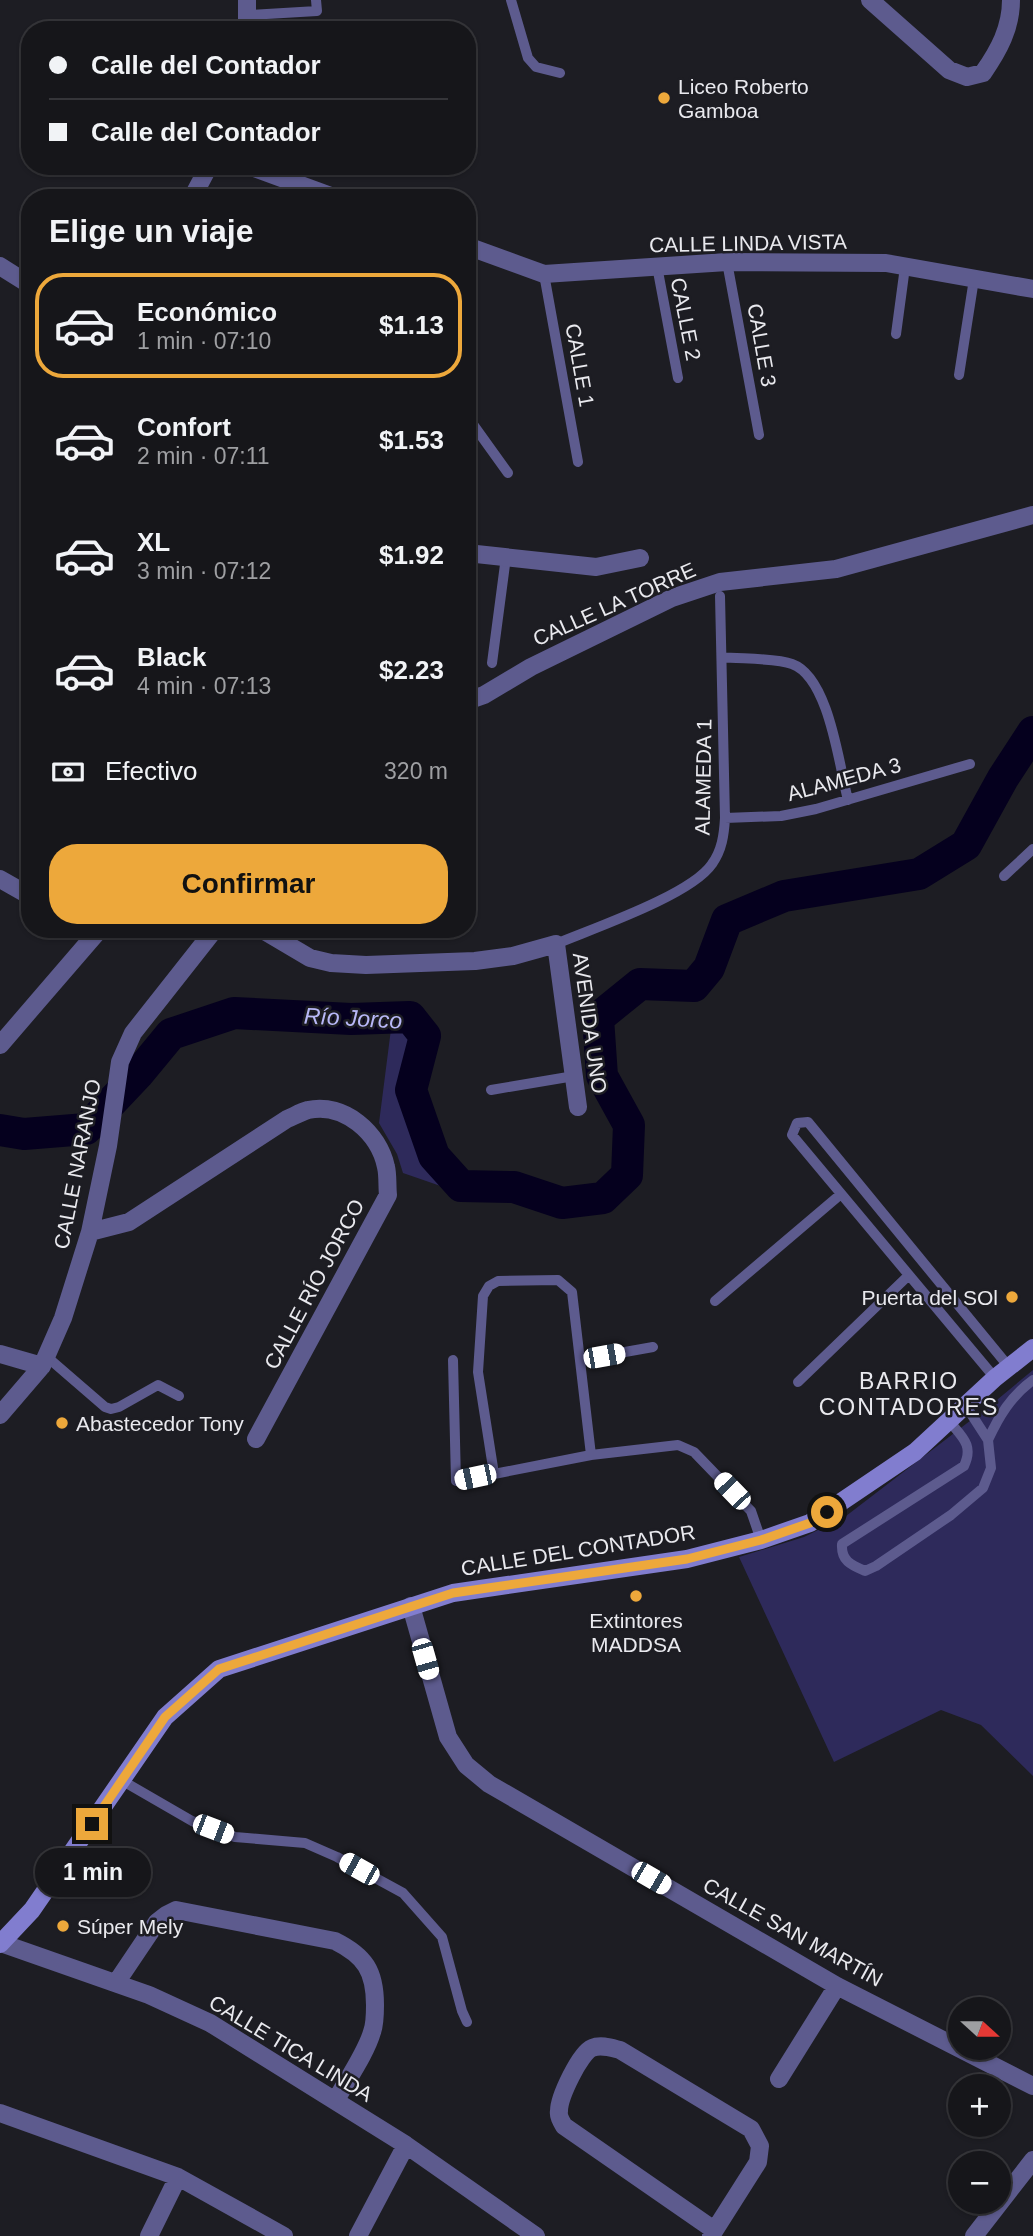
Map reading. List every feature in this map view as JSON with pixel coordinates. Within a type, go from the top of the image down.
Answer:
[{"type":"street","points":[[870,0],[949,70],[967,77],[983,74],[997,53],[1011,19],[1011,0]]},
{"type":"street","points":[[273,175],[312,189]]},
{"type":"street","name":"CALLE LINDA VISTA","points":[[476,249],[544,274],[727,262],[886,263],[1033,289]]},
{"type":"street","points":[[0,266],[21,279]]},
{"type":"street","name":"CALLE LA TORRE","points":[[476,698],[531,667],[672,598],[720,582],[836,569],[1033,516]]},
{"type":"street","points":[[476,554],[597,567],[640,558]]},
{"type":"street","points":[[0,879],[21,891]]},
{"type":"street","points":[[0,1045],[87,938]]},
{"type":"street","name":"CALLE NARANJO","points":[[0,1415],[44,1361],[63,1318],[90,1232],[108,1146],[120,1062],[133,1033],[208,938]]},
{"type":"street","points":[[276,938],[310,958],[331,963],[366,965],[475,961],[513,956],[556,944]]},
{"type":"street","name":"AVENIDA UNO","points":[[556,944],[578,1107]]},
{"type":"street","name":"CALLE RÍO JORCO","points":[[90,1232],[129,1222],[287,1119],[309,1110],[335,1111],[368,1130],[379,1147],[386,1168],[388,1195],[256,1438]]},
{"type":"street","name":"CALLE DEL CONTADOR","points":[[0,1943],[32,1910],[165,1717],[219,1669],[453,1593],[687,1559],[761,1540],[810,1523],[915,1452],[1033,1348]]},
{"type":"street","points":[[0,1354],[44,1361]]},
{"type":"street","name":"CALLE SAN MARTÍN","points":[[411,1606],[448,1737],[466,1765],[489,1784],[837,1986],[1033,2086]]},
{"type":"street","points":[[116,1983],[157,1922],[176,1910],[344,1945],[364,1962],[372,1978],[375,2014],[373,2032],[336,2100]]},
{"type":"street","name":"CALLE TICA LINDA","points":[[0,1943],[116,1983],[210,2023],[336,2100],[536,2236]]},
{"type":"street","points":[[779,2079],[837,1986]]},
{"type":"street","points":[[604,2046],[620,2050],[751,2129],[760,2146],[758,2162],[713,2233],[564,2126],[560,2120],[558,2109],[580,2057],[592,2048],[604,2046]]},
{"type":"street","points":[[1,2116],[178,2177],[284,2236]]},
{"type":"street","points":[[358,2236],[406,2146]]},
{"type":"street","points":[[974,2236],[1033,2160]]},
{"type":"street","points":[[149,2236],[178,2177]]},
{"type":"lane","points":[[268,0],[269,12]]},
{"type":"lane","points":[[248,15],[317,11],[316,0]]},
{"type":"lane","points":[[511,0],[528,58],[536,67],[559,73]]},
{"type":"lane","name":"CALLE 3","points":[[727,262],[759,435]]},
{"type":"lane","name":"CALLE 2","points":[[657,266],[678,378]]},
{"type":"lane","points":[[896,334],[905,267]]},
{"type":"lane","name":"CALLE 1","points":[[544,274],[578,462]]},
{"type":"lane","points":[[959,375],[974,279]]},
{"type":"lane","points":[[476,429],[508,473]]},
{"type":"lane","points":[[492,663],[506,557]]},
{"type":"lane","name":"ALAMEDA 1","points":[[556,944],[686,888],[712,864],[724,839],[726,818],[720,596]]},
{"type":"lane","points":[[722,657],[791,664],[804,671],[814,682],[824,701],[848,800]]},
{"type":"lane","name":"ALAMEDA 3","points":[[726,818],[781,816],[848,800],[970,764]]},
{"type":"lane","points":[[1004,876],[1033,849]]},
{"type":"lane","points":[[491,1090],[574,1076]]},
{"type":"lane","points":[[808,1122],[1002,1373],[909,1275],[792,1135],[797,1123],[808,1122]]},
{"type":"lane","points":[[715,1301],[841,1194]]},
{"type":"lane","points":[[798,1382],[909,1275]]},
{"type":"lane","points":[[494,1474],[478,1372],[483,1296],[489,1286],[498,1281],[558,1280],[572,1292],[591,1455]]},
{"type":"lane","points":[[580,1360],[653,1347]]},
{"type":"lane","points":[[453,1360],[456,1481],[591,1455],[685,1446],[751,1511],[761,1540]]},
{"type":"lane","points":[[44,1361],[105,1407],[119,1408],[158,1385],[179,1396]]},
{"type":"lane","points":[[988,1440],[1002,1412],[1021,1389],[1033,1380]]},
{"type":"lane","points":[[949,1421],[969,1449],[964,1466],[842,1545],[845,1560],[853,1566],[864,1571],[877,1566],[951,1515],[983,1488],[991,1468],[988,1440],[966,1406]]},
{"type":"lane","points":[[121,1780],[192,1821],[235,1837],[304,1843],[337,1857],[403,1894],[442,1937],[467,2022]]},
{"type":"shaded area","points":[[391,1029],[413,1034],[417,1041],[403,1090],[429,1160],[458,1192],[403,1173],[397,1154],[379,1123]]},
{"type":"shaded area","points":[[1033,1370],[1033,1776],[981,1725],[941,1710],[834,1762],[739,1557],[804,1537],[846,1516]]},
{"type":"waterway","name":"Río Jorco","points":[[0,1130],[24,1134],[86,1129],[171,1034],[234,1013],[351,1019],[410,1017],[425,1036],[411,1090],[434,1156],[461,1186],[514,1187],[562,1203],[603,1198],[627,1175],[629,1125],[602,1076],[598,1018],[640,984],[694,986],[709,968],[727,920],[784,896],[919,874],[966,845],[1003,778],[1033,732]]},
{"type":"place","name":"Liceo Roberto Gamboa","points":[[664,98]]},
{"type":"place","name":"Puerta del SOl","points":[[1012,1297]]},
{"type":"place","name":"Abastecedor Tony","points":[[62,1423]]},
{"type":"place","name":"Extintores MADDSA","points":[[636,1596]]},
{"type":"place","name":"Súper Mely","points":[[63,1926]]},
{"type":"district","name":"BARRIO CONTADORES","points":[[909,1394]]},
{"type":"route","points":[[92,1824],[165,1717],[219,1669],[453,1593],[687,1559],[761,1540],[810,1523],[827,1512]]}]
